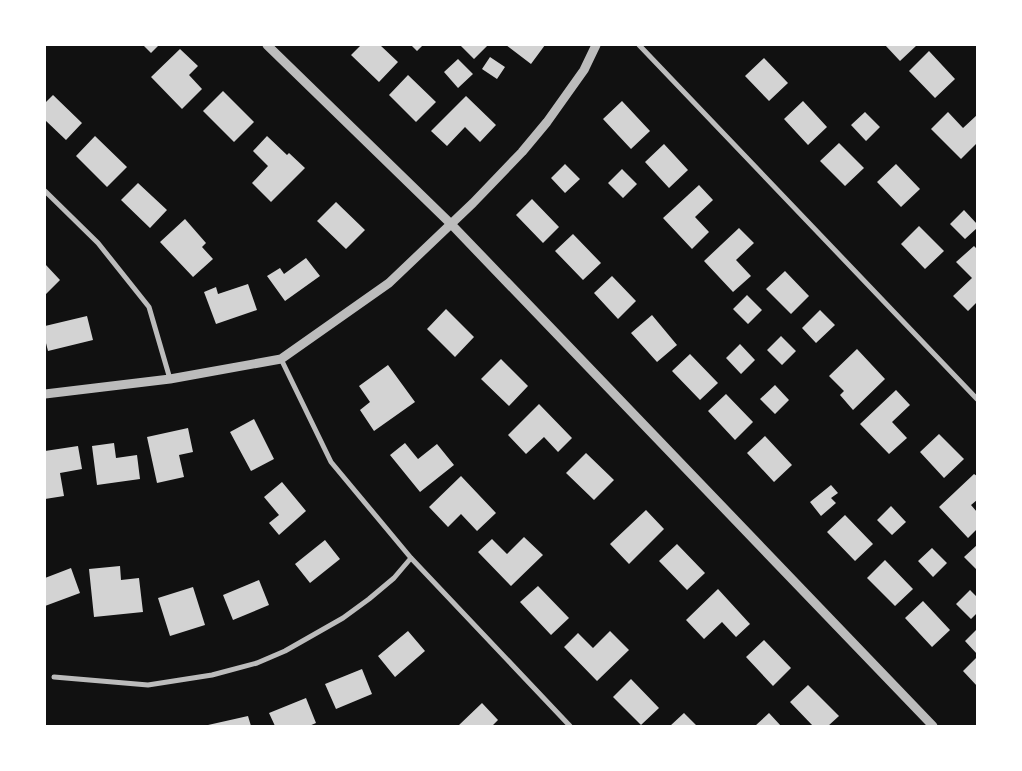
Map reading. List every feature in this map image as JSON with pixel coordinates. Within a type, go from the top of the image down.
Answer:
[{"type":"street","points":[[267,45],[451,224],[933,726]]},
{"type":"street","points":[[45,394],[170,379],[281,359],[389,283],[451,224],[522,152],[547,122],[584,70],[596,45]]},
{"type":"street","points":[[639,45],[977,399]]},
{"type":"street","points":[[45,191],[98,243],[149,307],[170,379]]},
{"type":"street","points":[[281,359],[331,462],[411,558],[570,726]]},
{"type":"street","points":[[54,677],[148,685],[212,675],[257,663],[284,651],[343,618],[370,599],[394,578],[411,558]]},
{"type":"building","points":[[143,45],[159,45],[151,53]]},
{"type":"building","points":[[361,45],[380,45],[398,62],[379,82],[351,55]]},
{"type":"building","points":[[411,45],[423,45],[417,51]]},
{"type":"building","points":[[460,45],[488,45],[474,59]]},
{"type":"building","points":[[506,45],[545,45],[531,64]]},
{"type":"building","points":[[885,45],[917,45],[900,61]]},
{"type":"building","points":[[180,49],[198,66],[189,75],[202,89],[182,109],[151,77]]},
{"type":"building","points":[[929,51],[955,79],[935,98],[909,71]]},
{"type":"building","points":[[490,57],[505,67],[497,79],[482,69]]},
{"type":"building","points":[[764,58],[788,83],[769,101],[745,76]]},
{"type":"building","points":[[458,59],[473,74],[458,88],[444,72]]},
{"type":"building","points":[[408,75],[436,102],[416,122],[389,95]]},
{"type":"building","points":[[223,91],[254,122],[234,142],[203,111]]},
{"type":"building","points":[[53,95],[82,123],[66,140],[45,120],[45,103]]},
{"type":"building","points":[[466,96],[496,125],[480,142],[465,127],[447,146],[431,131]]},
{"type":"building","points":[[622,101],[650,131],[631,149],[603,119]]},
{"type":"building","points":[[803,101],[827,127],[808,145],[784,119]]},
{"type":"building","points":[[865,112],[880,127],[866,141],[851,125]]},
{"type":"building","points":[[948,112],[963,128],[977,115],[977,143],[961,159],[931,129]]},
{"type":"building","points":[[95,136],[127,167],[107,187],[76,156]]},
{"type":"building","points":[[267,136],[287,155],[289,153],[305,168],[271,202],[252,183],[268,166],[253,151]]},
{"type":"building","points":[[839,143],[864,168],[845,186],[820,161]]},
{"type":"building","points":[[664,144],[688,170],[669,188],[645,162]]},
{"type":"building","points":[[565,164],[580,179],[565,193],[551,178]]},
{"type":"building","points":[[896,164],[920,189],[901,207],[877,182]]},
{"type":"building","points":[[622,169],[637,184],[623,198],[608,183]]},
{"type":"building","points":[[138,183],[167,210],[150,228],[121,200]]},
{"type":"building","points":[[699,185],[713,200],[695,217],[709,232],[692,249],[663,218]]},
{"type":"building","points":[[532,199],[559,227],[543,243],[516,215]]},
{"type":"building","points":[[336,202],[365,230],[346,249],[317,221]]},
{"type":"building","points":[[964,210],[977,224],[977,228],[965,239],[950,224]]},
{"type":"building","points":[[185,219],[206,243],[202,247],[213,259],[193,277],[160,242]]},
{"type":"building","points":[[919,226],[944,251],[925,269],[901,244]]},
{"type":"building","points":[[739,228],[754,243],[736,260],[751,276],[733,292],[704,261]]},
{"type":"building","points":[[573,234],[601,263],[583,280],[555,251]]},
{"type":"building","points":[[974,246],[977,249],[977,302],[968,311],[953,296],[972,278],[956,262]]},
{"type":"building","points":[[306,258],[320,276],[285,301],[267,276],[280,268],[284,274]]},
{"type":"building","points":[[45,264],[60,280],[45,295]]},
{"type":"building","points":[[785,271],[809,296],[791,314],[766,289]]},
{"type":"building","points":[[612,276],[636,301],[618,319],[594,293]]},
{"type":"building","points":[[248,284],[257,310],[216,324],[204,292],[216,287],[218,294]]},
{"type":"building","points":[[747,295],[762,310],[748,324],[733,309]]},
{"type":"building","points":[[446,309],[474,337],[455,357],[427,329]]},
{"type":"building","points":[[820,310],[835,325],[816,343],[802,328]]},
{"type":"building","points":[[652,315],[677,345],[657,362],[631,333]]},
{"type":"building","points":[[87,316],[93,340],[48,351],[45,339],[45,326]]},
{"type":"building","points":[[781,336],[796,351],[782,365],[767,350]]},
{"type":"building","points":[[740,344],[755,360],[741,374],[726,358]]},
{"type":"building","points":[[857,349],[885,379],[853,410],[840,395],[844,391],[829,376]]},
{"type":"building","points":[[690,354],[718,383],[700,400],[672,371]]},
{"type":"building","points":[[501,359],[528,386],[509,406],[481,379]]},
{"type":"building","points":[[388,365],[415,402],[374,431],[360,410],[370,402],[359,386]]},
{"type":"building","points":[[775,385],[789,400],[775,414],[760,399]]},
{"type":"building","points":[[896,390],[910,405],[892,422],[907,438],[889,454],[860,424]]},
{"type":"building","points":[[726,394],[753,422],[735,440],[708,411]]},
{"type":"building","points":[[539,404],[572,438],[558,452],[544,437],[526,454],[508,435]]},
{"type":"building","points":[[254,419],[274,459],[251,471],[230,432]]},
{"type":"building","points":[[188,428],[193,452],[179,455],[184,477],[157,483],[147,437]]},
{"type":"building","points":[[939,434],[964,459],[944,478],[920,452]]},
{"type":"building","points":[[765,436],[792,465],[774,482],[747,453]]},
{"type":"building","points":[[114,443],[116,458],[137,455],[140,479],[97,485],[92,446]]},
{"type":"building","points":[[405,443],[418,459],[437,444],[454,465],[420,492],[390,455]]},
{"type":"building","points":[[78,446],[82,469],[60,473],[64,496],[45,499],[45,451]]},
{"type":"building","points":[[586,453],[614,480],[594,500],[566,473]]},
{"type":"building","points":[[974,474],[977,476],[977,500],[971,505],[977,512],[977,529],[968,538],[939,507]]},
{"type":"building","points":[[461,476],[496,513],[477,531],[461,514],[448,527],[429,507]]},
{"type":"building","points":[[282,482],[306,511],[279,535],[269,523],[279,515],[264,497]]},
{"type":"building","points":[[831,485],[838,493],[831,498],[836,503],[821,516],[810,502]]},
{"type":"building","points":[[891,506],[906,522],[892,535],[877,520]]},
{"type":"building","points":[[646,510],[664,529],[629,564],[610,544]]},
{"type":"building","points":[[845,515],[873,544],[855,561],[827,532]]},
{"type":"building","points":[[524,537],[543,555],[511,586],[478,552],[492,539],[507,554]]},
{"type":"building","points":[[325,540],[340,559],[310,583],[295,564]]},
{"type":"building","points":[[677,544],[705,573],[687,590],[659,561]]},
{"type":"building","points":[[977,545],[977,570],[964,557]]},
{"type":"building","points":[[932,548],[947,563],[933,577],[918,561]]},
{"type":"building","points":[[885,560],[913,589],[895,606],[867,578]]},
{"type":"building","points":[[120,566],[121,580],[139,578],[143,612],[94,617],[89,569]]},
{"type":"building","points":[[71,568],[80,593],[45,606],[45,578]]},
{"type":"building","points":[[259,580],[269,605],[233,620],[223,595]]},
{"type":"building","points":[[538,586],[569,618],[551,635],[520,602]]},
{"type":"building","points":[[193,587],[205,625],[170,636],[158,598]]},
{"type":"building","points":[[718,589],[750,624],[736,637],[722,622],[704,639],[686,620]]},
{"type":"building","points":[[970,590],[977,597],[977,613],[971,619],[956,604]]},
{"type":"building","points":[[923,601],[950,630],[932,647],[905,618]]},
{"type":"building","points":[[977,629],[977,654],[965,641]]},
{"type":"building","points":[[408,631],[425,651],[395,677],[378,656]]},
{"type":"building","points":[[610,631],[629,650],[597,681],[564,647],[578,633],[593,648]]},
{"type":"building","points":[[764,640],[791,668],[773,686],[746,657]]},
{"type":"building","points":[[977,657],[977,686],[963,671]]},
{"type":"building","points":[[362,669],[372,694],[336,709],[325,684]]},
{"type":"building","points":[[631,679],[659,708],[641,725],[613,697]]},
{"type":"building","points":[[808,685],[839,716],[828,726],[813,726],[790,702]]},
{"type":"building","points":[[306,698],[316,723],[309,726],[275,726],[269,713]]},
{"type":"building","points":[[482,703],[498,720],[492,726],[458,726]]},
{"type":"building","points":[[684,713],[697,726],[670,726]]},
{"type":"building","points":[[769,713],[781,726],[755,726]]},
{"type":"building","points":[[248,716],[251,726],[208,726],[208,725]]}]
